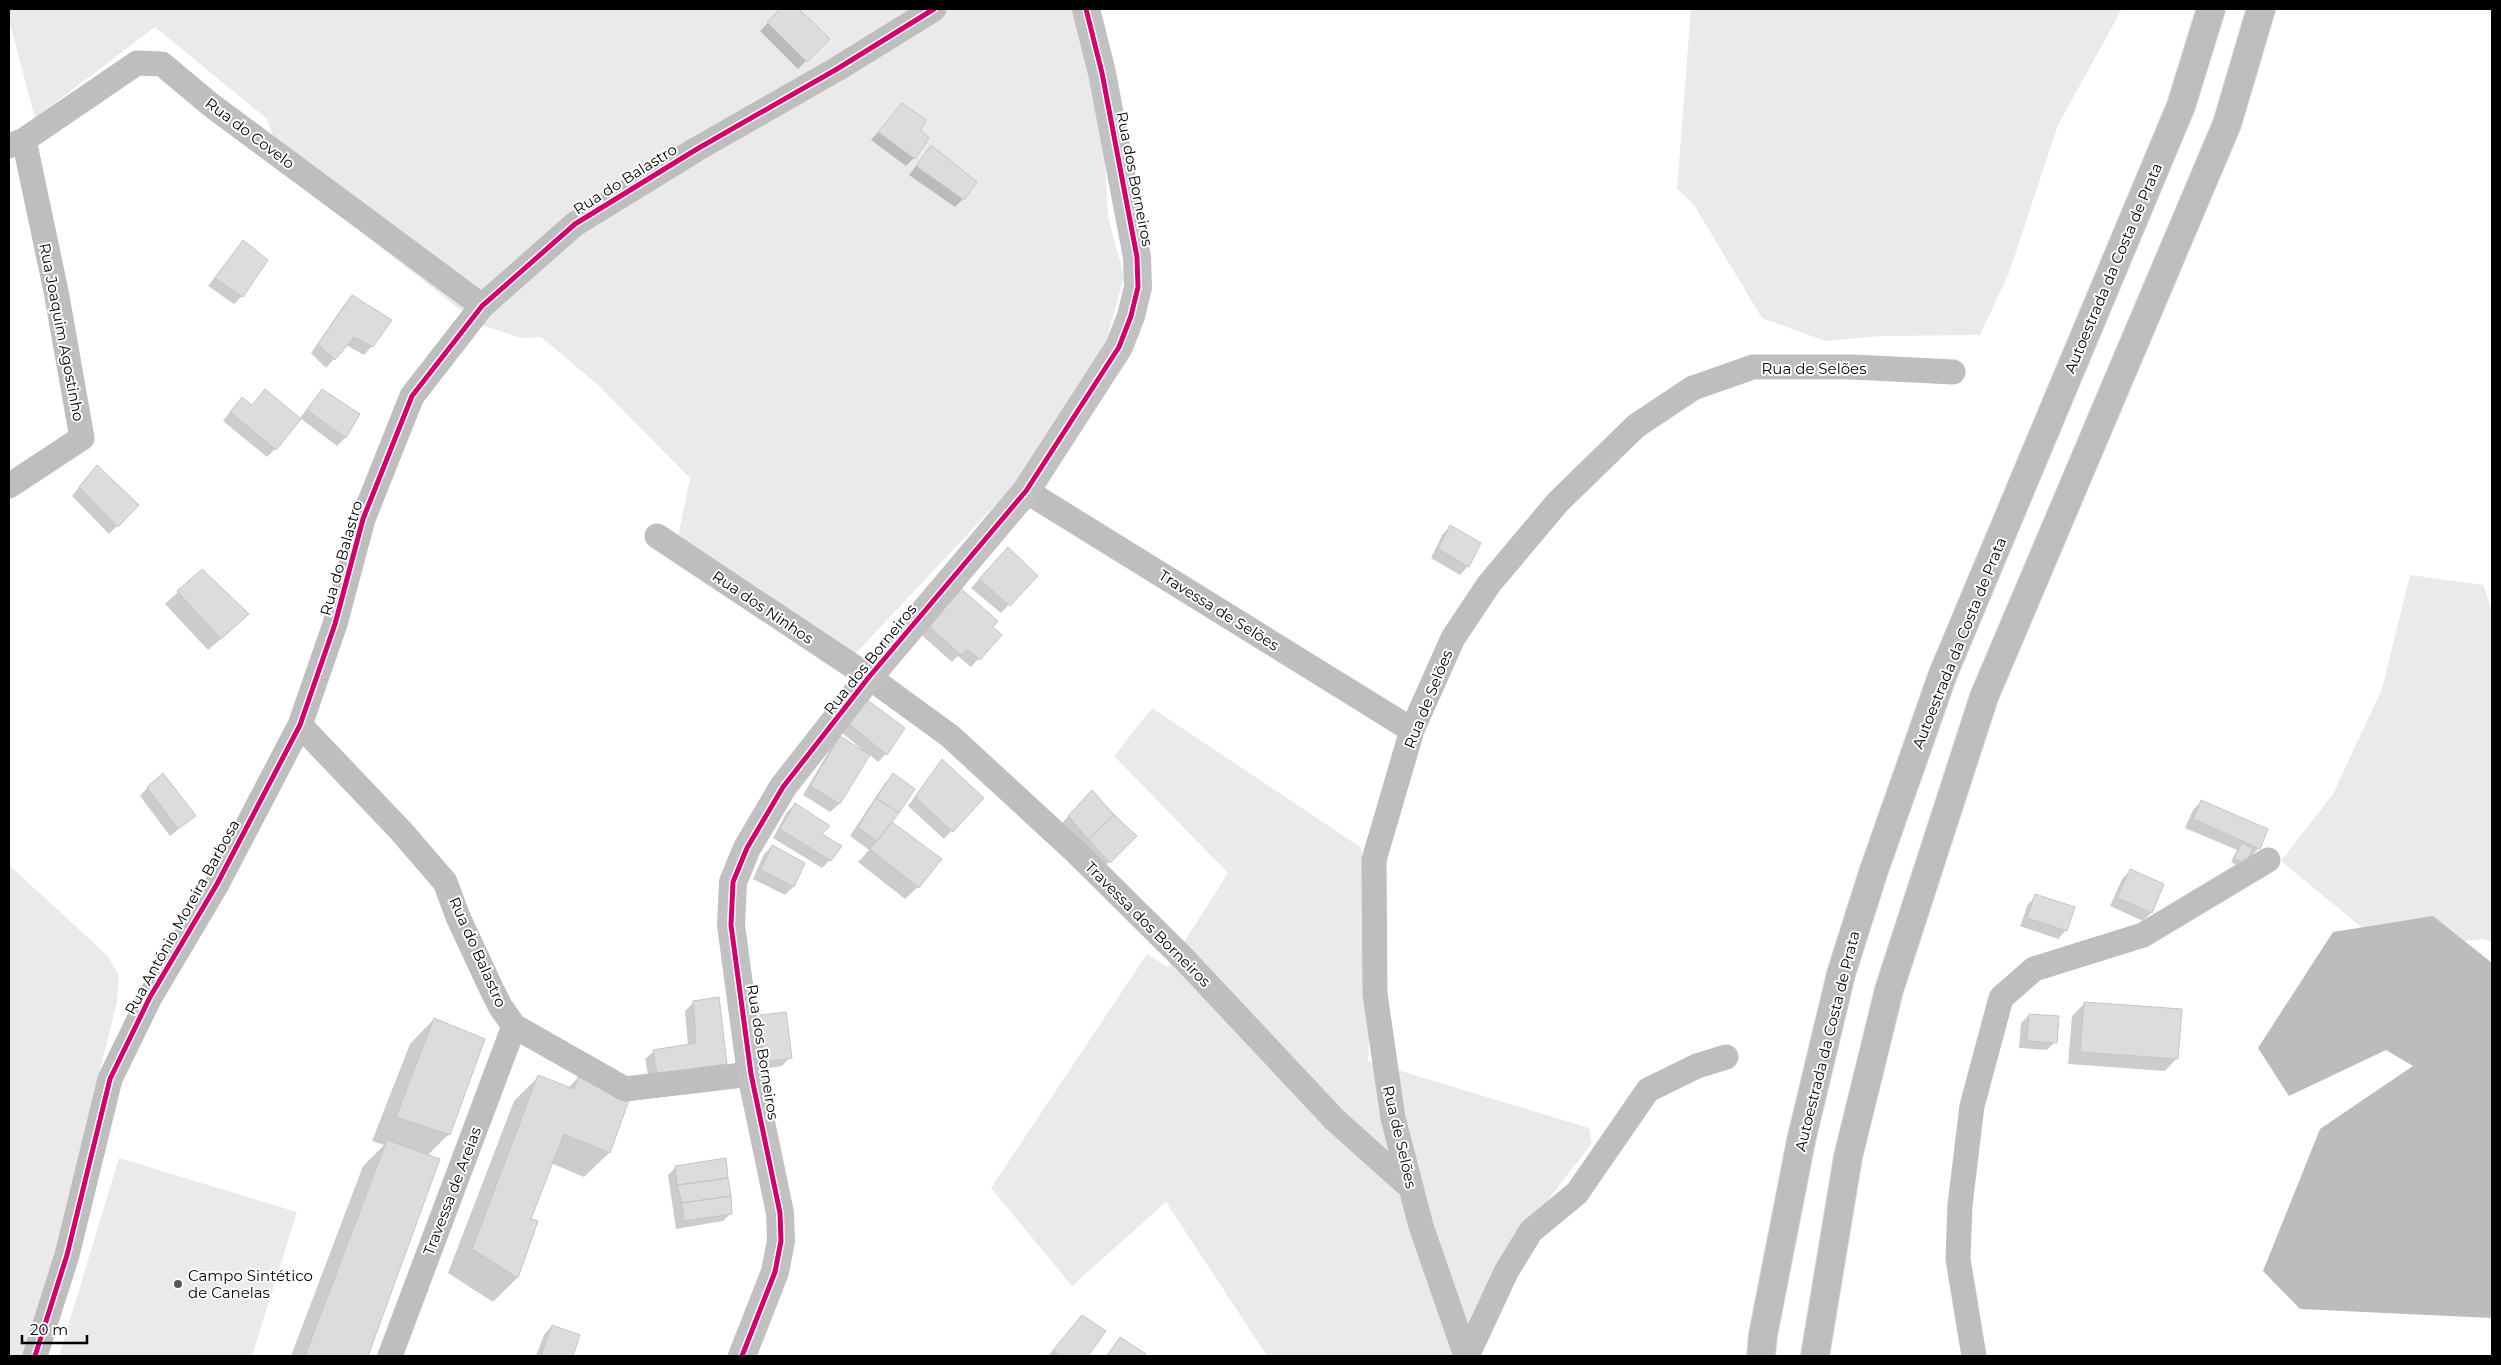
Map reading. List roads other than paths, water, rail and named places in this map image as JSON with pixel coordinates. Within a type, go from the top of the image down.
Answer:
[{"type":"highway","name":"Autoestrada da Costa de Prata","points":[[1761,1356],[1763,1335],[1801,1142],[1841,974],[1873,873],[1943,674],[2181,106],[2211,9]]},
{"type":"highway","points":[[1815,1356],[1848,1157],[1889,990],[1984,697],[2227,124],[2261,9]]},
{"type":"street","name":"Rua do Balastro","points":[[751,1074],[625,1089],[514,1026],[496,998],[458,917],[446,882],[401,831],[300,725],[335,624],[363,518],[412,396],[482,306],[575,224],[697,149],[837,69],[934,9]]},
{"type":"street","name":"Rua dos Borneiros","points":[[742,1356],[775,1272],[781,1241],[780,1212],[751,1074],[731,925],[734,882],[752,840],[783,786],[869,677],[1026,491],[1119,347],[1131,316],[1138,287],[1137,257],[1102,73],[1086,9]]},
{"type":"street","name":"Rua do Covelo","points":[[17,143],[137,64],[162,64],[212,105],[482,306]]},
{"type":"street","name":"Rua Joaquim Agostinho","points":[[9,486],[82,438],[56,291],[17,143]]},
{"type":"street","name":"Rua de Selões","points":[[1467,1356],[1421,1226],[1393,1118],[1375,994],[1374,860],[1412,730],[1453,638],[1489,584],[1558,502],[1636,426],[1693,388],[1753,367],[1853,367],[1953,372]]},
{"type":"street","name":"Travessa de Selões","points":[[1026,491],[1412,730]]},
{"type":"street","name":"Rua dos Ninhos","points":[[658,536],[869,677]]},
{"type":"street","name":"Travessa dos Borneiros","points":[[869,677],[950,736],[1076,852],[1184,959],[1335,1120],[1411,1188]]},
{"type":"street","name":"Rua António Moreira Barbosa","points":[[35,1356],[67,1254],[110,1079],[150,998],[218,884],[300,725]]},
{"type":"street","points":[[1974,1356],[1958,1259],[1960,1205],[1972,1106],[2001,998],[2034,969],[2143,935],[2268,860]]},
{"type":"street","name":"Travessa de Areias","points":[[390,1356],[514,1026]]},
{"type":"street","points":[[1467,1356],[1506,1272],[1531,1231],[1577,1193],[1648,1090],[1697,1066],[1726,1057]]},
{"type":"place","name":"Campo Sintético de Canelas","points":[[178,1284]]}]
